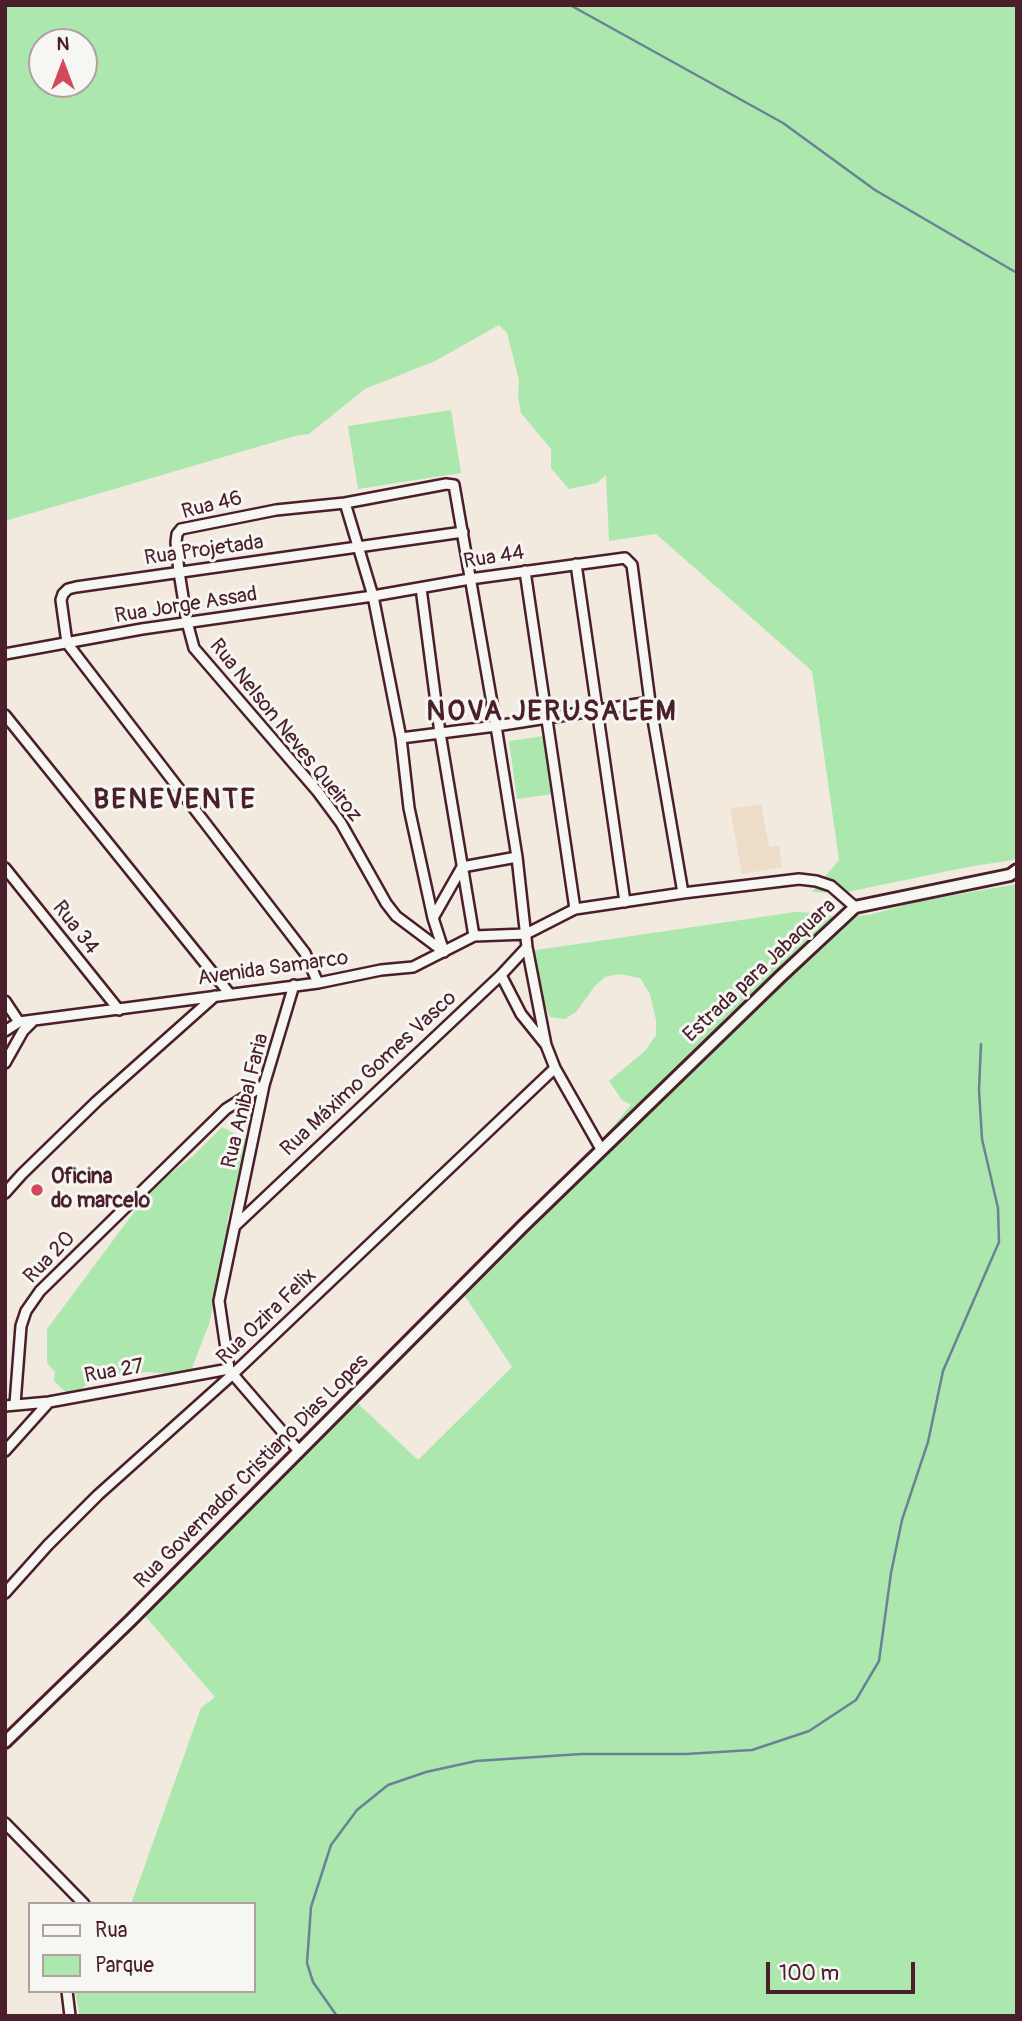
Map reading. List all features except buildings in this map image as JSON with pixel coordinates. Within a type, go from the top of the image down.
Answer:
[{"type":"street","points":[[444,952],[433,918],[409,808],[401,737],[373,596],[345,503],[450,484],[456,489],[517,858],[527,947],[546,1045],[555,1068],[601,1149]]},
{"type":"street","name":"Rua 46","points":[[187,622],[176,542],[181,529],[276,510],[345,503]]},
{"type":"street","name":"Rua Projetada","points":[[67,643],[61,600],[68,589],[463,532]]},
{"type":"street","name":"Rua 44","points":[[373,596],[620,557],[632,565],[650,702]]},
{"type":"street","points":[[576,564],[625,902]]},
{"type":"street","points":[[525,571],[575,909]]},
{"type":"street","points":[[421,588],[440,733],[474,936]]},
{"type":"street","name":"Rua Jorge Assad","points":[[5,654],[187,622],[373,596]]},
{"type":"street","name":"Rua Nelson Neves Queiroz","points":[[187,622],[191,640],[199,654],[293,762],[341,823],[391,909],[404,923],[444,952]]},
{"type":"street","points":[[67,643],[305,953],[318,982]]},
{"type":"street","points":[[401,737],[496,726],[650,702],[683,892]]},
{"type":"street","points":[[5,715],[229,993]]},
{"type":"street","points":[[462,867],[517,858]]},
{"type":"street","points":[[433,918],[462,867]]},
{"type":"street","name":"Rua 34","points":[[5,868],[118,1010]]},
{"type":"street","name":"Estrada para Jabaquara","points":[[523,1226],[855,907],[1015,873]]},
{"type":"street","points":[[526,934],[575,909],[683,892],[799,879],[831,886],[855,907]]},
{"type":"street","name":"Avenida Samarco","points":[[19,1022],[413,967],[474,936],[526,934]]},
{"type":"street","name":"Rua Máximo Gomes Vasco","points":[[235,1226],[527,947]]},
{"type":"street","points":[[500,975],[521,1014],[546,1045]]},
{"type":"street","name":"Rua Anibal Faria","points":[[231,1372],[219,1301],[264,1085],[295,985]]},
{"type":"street","points":[[5,1193],[97,1101],[216,995]]},
{"type":"street","points":[[5,1001],[19,1022],[5,1031]]},
{"type":"street","points":[[5,1063],[23,1031],[34,1020]]},
{"type":"street","name":"Rua Ozira Felix","points":[[5,1593],[98,1495],[555,1068]]},
{"type":"street","name":"Rua 20","points":[[10,1405],[21,1326],[26,1311],[40,1291],[226,1109],[264,1085]]},
{"type":"street","name":"Rua Governador Cristiano Dias Lopes","points":[[5,1742],[130,1621],[523,1226]]},
{"type":"street","points":[[231,1372],[299,1451]]},
{"type":"street","name":"Rua 27","points":[[10,1405],[49,1402],[231,1372]]},
{"type":"street","points":[[5,1451],[49,1402]]},
{"type":"street","points":[[5,1823],[82,1902]]},
{"type":"street","points":[[67,1993],[70,2016]]},
{"type":"shaded area","points":[[761,804],[769,847],[779,846],[782,867],[742,874],[730,809]]},
{"type":"green space","points":[[5,5],[1017,5],[1017,856],[1013,860],[842,893],[812,892],[839,860],[812,671],[656,534],[609,541],[606,475],[597,483],[569,489],[551,468],[551,449],[521,413],[519,380],[507,333],[499,325],[435,361],[365,389],[309,434],[5,521]]},
{"type":"green space","points":[[451,410],[461,473],[358,489],[348,426]]},
{"type":"green space","points":[[544,736],[553,794],[517,799],[509,741]]},
{"type":"green space","points":[[1017,884],[1017,2016],[80,2016],[75,1993],[256,1993],[256,1902],[132,1902],[201,1708],[215,1697],[138,1608],[349,1395],[418,1460],[512,1367],[459,1287],[578,1168],[631,1105],[622,1100],[609,1081],[645,1051],[656,1035],[656,1020],[650,994],[640,978],[619,974],[605,977],[576,1012],[565,1019],[550,1017],[523,952],[795,912],[821,913],[834,917],[869,915],[915,902]]},
{"type":"green space","points":[[222,1127],[247,1140],[227,1222],[229,1233],[209,1324],[189,1376],[147,1372],[94,1377],[72,1398],[54,1381],[55,1372],[47,1363],[47,1329],[152,1188],[193,1156]]},
{"type":"waterway","points":[[570,5],[783,123],[875,190],[1017,273]]},
{"type":"waterway","points":[[337,2016],[313,1982],[307,1963],[311,1907],[331,1845],[357,1810],[388,1785],[426,1772],[476,1761],[581,1754],[686,1754],[752,1750],[809,1731],[856,1700],[879,1661],[891,1573],[902,1520],[928,1442],[943,1371],[999,1242],[998,1208],[982,1139],[979,1090],[981,1044]]},
{"type":"place","name":"Oficina do marcelo","points":[[37,1190]]},
{"type":"district","name":"NOVA JERUSALEM","points":[[552,713]]},
{"type":"district","name":"BENEVENTE","points":[[175,801]]}]
